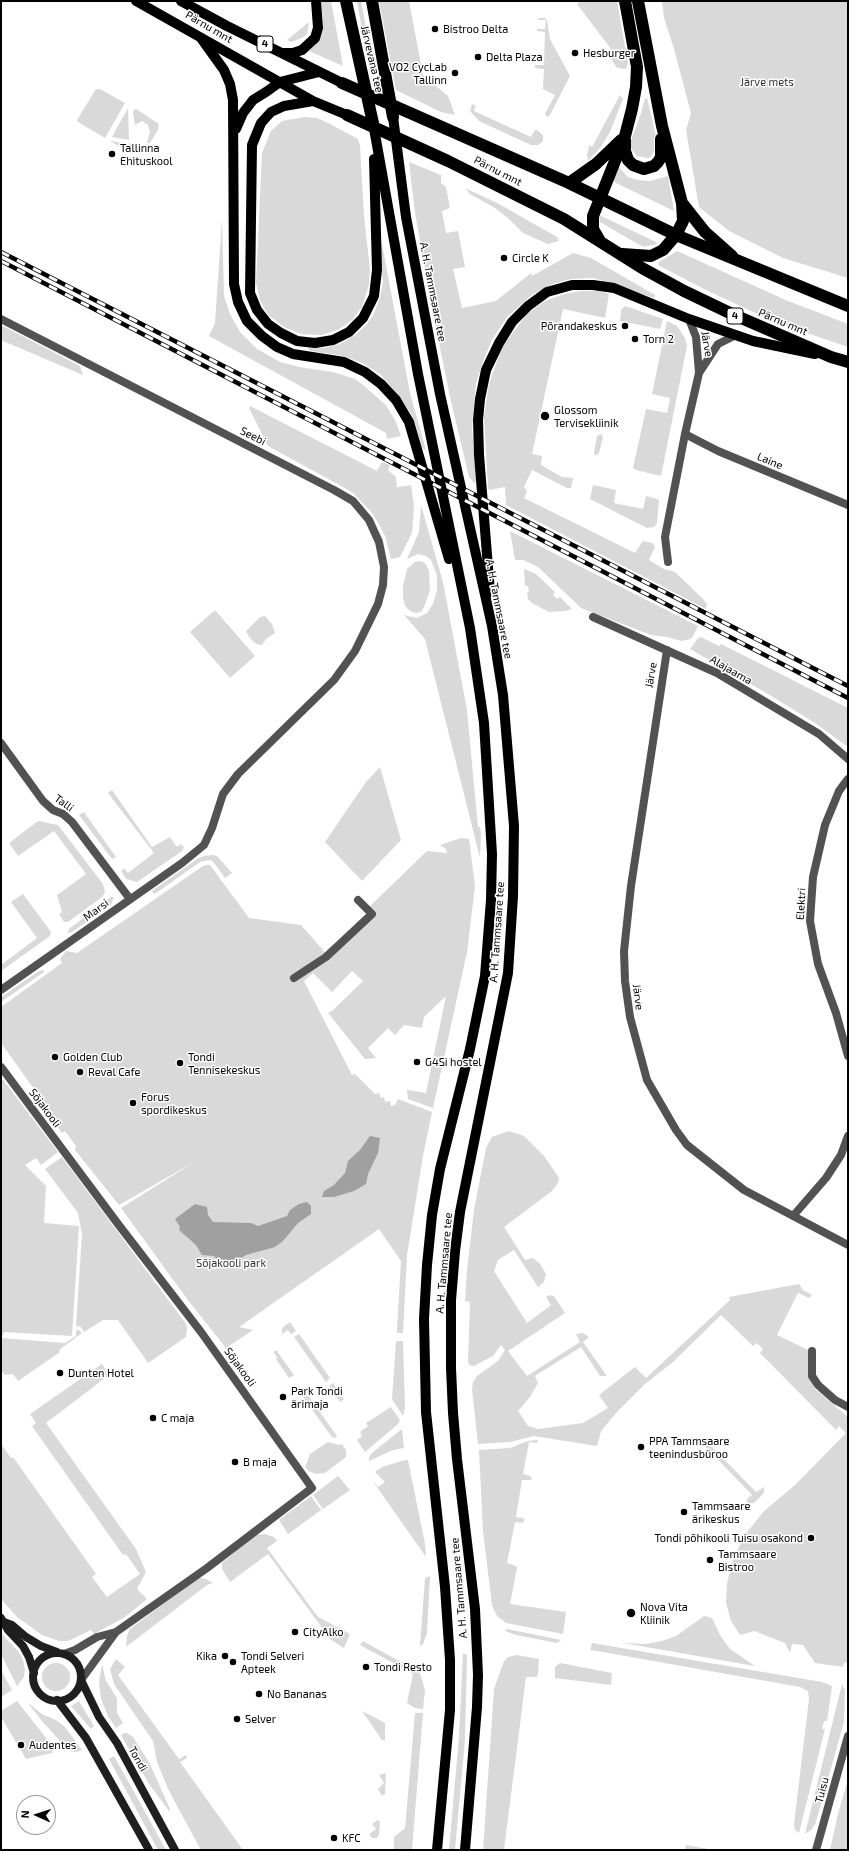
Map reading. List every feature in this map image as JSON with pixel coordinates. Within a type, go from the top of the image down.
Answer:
[{"type":"highway","name":"Järvevana tee","points":[[346,1],[373,123]]},
{"type":"highway","name":"Järvevana tee","points":[[372,1],[393,117]]},
{"type":"highway","points":[[601,242],[593,229],[594,216],[625,136],[632,108],[636,67],[625,1]]},
{"type":"highway","points":[[617,253],[651,256],[663,250],[676,235],[683,221],[682,203],[662,126],[638,1]]},
{"type":"highway","name":"Pärnu mnt","points":[[342,83],[569,183],[676,235],[740,263],[848,306]]},
{"type":"highway","name":"Pärnu mnt","points":[[347,115],[412,144],[564,219],[617,253],[711,305],[831,357],[848,362]]},
{"type":"highway","points":[[625,136],[625,151],[628,160],[638,167],[649,168],[654,166],[660,157],[662,126]]},
{"type":"highway","points":[[569,183],[603,159],[625,136]]},
{"type":"highway","points":[[682,203],[705,232],[740,263]]},
{"type":"main road","name":"Pärnu mnt","points":[[136,1],[313,100],[347,115]]},
{"type":"main road","name":"Pärnu mnt","points":[[181,1],[342,83]]},
{"type":"main road","points":[[282,53],[302,50],[315,38],[318,28],[316,1]]},
{"type":"main road","points":[[201,38],[224,70],[230,84],[234,100],[234,284],[238,302],[248,321],[262,336],[277,347],[293,354],[344,362],[365,372],[381,384],[396,400],[409,422],[470,628]]},
{"type":"main road","points":[[235,133],[243,113],[253,100],[280,82],[319,72]]},
{"type":"main road","points":[[313,100],[284,106],[271,112],[261,123],[252,145],[250,293],[257,310],[268,324],[281,334],[297,341],[315,343],[333,340],[349,332],[363,318],[374,296],[376,270],[373,123]]},
{"type":"main road","name":"A. H. Tammsaare tee","points":[[393,117],[406,217],[440,394],[492,626],[503,696],[509,753],[514,841],[513,896],[508,973],[460,1212],[451,1300],[451,1368],[456,1459],[475,1609],[478,1675],[477,1707],[465,1850]]},
{"type":"main road","name":"A. H. Tammsaare tee","points":[[373,123],[415,358],[470,628],[488,760],[492,854],[491,900],[485,976],[470,1048],[440,1169],[432,1215],[424,1319],[426,1412],[445,1587],[450,1660],[450,1710],[437,1850]]},
{"type":"main road","points":[[492,626],[479,455],[478,420],[480,399],[486,370],[499,342],[512,322],[528,306],[547,292],[572,285],[593,285],[614,288],[689,319],[753,341],[831,357]]},
{"type":"street","name":"Seebi","points":[[1,319],[329,487],[353,501],[369,520],[379,542],[384,567],[383,585],[378,604],[358,646],[334,680],[238,774],[223,794],[212,828],[204,845]]},
{"type":"street","name":"Järve","points":[[668,562],[665,537],[685,434],[699,373],[696,336],[689,319]]},
{"type":"street","name":"Järve","points":[[699,373],[718,344],[736,335]]},
{"type":"street","name":"Laine","points":[[685,434],[718,451],[848,505]]},
{"type":"street","name":"Alajaama","points":[[593,617],[718,673],[819,734],[848,759]]},
{"type":"street","name":"Järve","points":[[667,650],[626,921],[624,951],[625,981],[630,1017],[647,1080],[676,1130],[687,1144],[744,1190],[848,1245]]},
{"type":"street","name":"Talli","points":[[1,743],[43,800],[53,810],[63,814],[72,822],[130,899]]},
{"type":"street","name":"Elektri","points":[[848,779],[839,791],[824,826],[813,877],[810,921],[818,964],[836,1013],[848,1056]]},
{"type":"street","name":"Marsi","points":[[1,990],[182,863],[204,845]]},
{"type":"street","points":[[294,978],[326,957],[372,914],[358,900]]},
{"type":"street","name":"Sõjakooli","points":[[1,1067],[201,1332],[312,1488],[207,1568],[116,1632],[81,1680]]},
{"type":"street","points":[[793,1216],[826,1178],[841,1155],[848,1136]]},
{"type":"street","points":[[812,1351],[812,1376],[818,1385],[835,1400],[848,1407]]},
{"type":"street","points":[[2,1620],[12,1625],[41,1646],[61,1653],[75,1661],[79,1666],[81,1680],[73,1695],[63,1700],[57,1700],[49,1699],[40,1692],[35,1684],[34,1673],[29,1657],[23,1646],[8,1630],[2,1620]]},
{"type":"street","name":"Sõjakooli","points":[[61,1653],[75,1650],[97,1637],[116,1632]]},
{"type":"street","points":[[34,1673],[35,1667],[43,1658],[50,1654],[61,1653]]},
{"type":"street","name":"Tondi","points":[[81,1680],[99,1717],[117,1743],[175,1850]]},
{"type":"street","points":[[57,1700],[86,1738],[149,1850]]},
{"type":"street","name":"Tuisu","points":[[816,1850],[848,1736]]},
{"type":"green space","points":[[321,1],[331,1],[343,66],[309,51],[316,44],[323,31]]},
{"type":"green space","points":[[357,1],[361,1],[375,74],[370,75]]},
{"type":"green space","points":[[379,1],[409,1],[423,75],[448,96],[455,115],[441,112],[396,90]]},
{"type":"green space","points":[[581,1],[617,1],[628,64],[626,69],[617,68],[607,53],[611,49],[577,4]]},
{"type":"green space","name":"Järve mets","points":[[662,1],[848,1],[848,278],[783,258],[729,231],[699,207],[686,130],[691,113],[664,18]]},
{"type":"green space","points":[[539,18],[544,18],[547,20],[550,39],[570,76],[550,115],[547,117],[545,114],[555,95],[543,89],[544,69],[535,68],[535,65],[544,65],[545,32],[537,31],[537,29],[545,29],[546,20],[537,20]]},
{"type":"green space","points":[[309,22],[307,34],[302,38],[291,42],[287,40]]},
{"type":"green space","points":[[96,89],[100,89],[125,103],[105,138],[77,120]]},
{"type":"green space","points":[[620,95],[623,99],[609,134],[600,148],[588,161],[587,155],[589,145],[592,147]]},
{"type":"green space","points":[[647,98],[656,136],[654,137],[654,151],[651,157],[648,158],[637,156],[632,150],[630,143],[645,99]]},
{"type":"green space","points":[[472,104],[476,106],[474,111],[531,137],[535,130],[537,130],[543,135],[543,141],[538,145],[531,145],[479,121],[470,111]]},
{"type":"green space","points":[[128,108],[129,140],[112,137]]},
{"type":"green space","points":[[136,109],[159,124],[158,130],[150,143],[147,143],[150,131],[148,125],[142,121],[135,125],[133,113]]},
{"type":"green space","points":[[305,117],[317,118],[358,139],[360,146],[364,216],[370,270],[369,285],[362,307],[352,320],[338,330],[321,335],[301,334],[284,327],[268,315],[260,300],[256,283],[262,153],[271,131],[282,121]]},
{"type":"green space","points":[[110,141],[131,144],[131,153]]},
{"type":"green space","points":[[409,162],[441,175],[441,183],[446,187],[450,208],[442,211],[446,233],[458,231],[465,267],[453,269],[462,308],[496,301],[531,273],[532,276],[573,253],[591,258],[655,295],[654,298],[594,278],[571,279],[553,284],[533,294],[507,317],[492,340],[476,383],[472,428],[476,478],[475,484],[469,477],[450,397],[415,213]]},
{"type":"green space","points":[[618,166],[628,177],[638,180],[650,181],[668,176],[674,211],[616,183],[613,180]]},
{"type":"green space","points":[[465,188],[499,204],[557,237],[559,241],[548,244],[523,233],[495,208],[470,194]]},
{"type":"green space","points":[[599,215],[656,242],[657,244],[644,247],[636,243],[600,222]]},
{"type":"green space","points":[[222,219],[224,296],[230,314],[240,332],[257,349],[280,362],[299,367],[333,372],[355,379],[386,405],[396,422],[401,436],[387,439],[386,433],[209,336],[215,323]]},
{"type":"green space","points":[[379,244],[382,244],[410,393],[426,450],[422,448],[416,426],[410,412],[397,393],[380,374],[362,363],[344,356],[311,351],[307,348],[324,348],[340,344],[355,335],[367,324],[374,313],[380,298],[383,282]]},
{"type":"green space","points":[[677,251],[788,301],[848,324],[848,347],[798,330],[753,312],[658,265],[659,262]]},
{"type":"green space","points":[[581,291],[599,291],[609,294],[605,318],[563,309],[532,454],[542,456],[541,465],[562,477],[573,478],[571,488],[567,488],[532,470],[524,487],[527,491],[524,498],[635,553],[643,541],[653,543],[655,547],[649,560],[664,569],[675,572],[702,598],[707,604],[706,609],[506,505],[505,487],[489,490],[488,488],[484,417],[489,384],[502,347],[527,314],[545,301],[564,294]]},
{"type":"green space","points":[[625,306],[663,319],[660,329],[620,321],[621,310]]},
{"type":"green space","points":[[667,321],[677,326],[685,338],[687,346],[661,476],[633,468],[646,409],[667,413],[670,398],[652,394]]},
{"type":"green space","points":[[1,325],[80,366],[83,375],[1,340]]},
{"type":"green space","points":[[250,406],[377,471],[382,462],[390,465],[388,470],[396,477],[397,487],[411,485],[414,506],[412,533],[400,557],[391,559],[385,536],[380,526],[372,513],[352,492],[268,446],[249,408]]},
{"type":"green space","points":[[601,434],[603,437],[599,453],[595,456],[594,453],[597,436]]},
{"type":"green space","points":[[593,485],[616,490],[614,503],[643,509],[646,496],[659,500],[657,523],[654,527],[647,528],[590,499]]},
{"type":"green space","points":[[421,505],[443,582],[467,710],[478,827],[480,827],[481,834],[480,858],[425,639],[404,615],[417,618],[427,613],[433,604],[437,590],[437,575],[431,560],[426,556],[418,554],[407,559],[419,532]]},
{"type":"green space","points":[[510,531],[698,626],[693,636],[691,639],[681,641],[651,635],[581,608],[538,567],[523,560],[515,560]]},
{"type":"green space","points":[[420,561],[425,563],[429,571],[430,590],[421,612],[416,613],[410,611],[405,606],[403,586],[407,569],[415,562]]},
{"type":"green space","points":[[524,569],[536,574],[555,592],[553,595],[557,599],[560,597],[572,609],[549,612],[532,603],[528,599],[527,593],[529,592],[528,586],[525,586]]},
{"type":"green space","points":[[215,610],[255,656],[230,678],[190,632]]},
{"type":"green space","points":[[265,616],[272,624],[275,633],[266,639],[262,645],[256,644],[249,637],[246,631],[260,617]]},
{"type":"green space","points":[[701,637],[719,646],[721,644],[848,708],[848,747],[815,723],[690,649],[698,638]]},
{"type":"green space","points":[[380,767],[401,840],[362,881],[325,842],[366,782]]},
{"type":"green space","points":[[112,790],[152,847],[170,837],[176,846],[179,846],[180,844],[184,847],[182,851],[137,882],[126,879],[121,871],[124,868],[128,873],[154,853],[108,793]]},
{"type":"green space","points":[[84,812],[116,857],[112,859],[79,815]]},
{"type":"green space","points":[[38,821],[58,825],[103,884],[105,892],[102,897],[68,922],[64,922],[59,914],[62,912],[57,895],[86,874],[54,831],[18,856],[9,843]]},
{"type":"green space","name":"Sõjakooli park","points":[[461,838],[469,839],[475,886],[467,952],[433,1108],[408,1099],[407,1090],[426,1093],[446,996],[424,1017],[422,1028],[404,1025],[395,1035],[388,1028],[368,1048],[376,1058],[365,1059],[328,1013],[363,981],[352,971],[332,992],[313,973],[304,981],[352,1075],[355,1074],[375,1094],[379,1093],[381,1098],[384,1097],[385,1102],[390,1101],[391,1106],[395,1105],[398,1099],[432,1112],[423,1156],[407,1255],[403,1333],[397,1333],[401,1261],[379,1229],[239,1327],[253,1330],[226,1348],[187,1299],[121,1208],[196,1161],[119,1205],[75,1150],[76,1146],[65,1131],[62,1133],[37,1099],[39,1096],[1,1043],[1,1007],[62,963],[60,959],[66,951],[77,953],[203,866],[207,865],[210,865],[249,918],[301,925],[329,957],[376,912],[369,907],[427,851],[447,853],[446,849],[440,845]]},
{"type":"green space","points":[[212,855],[217,856],[232,873],[225,878],[211,860],[204,861],[200,862],[156,893],[154,894],[152,891],[197,859]]},
{"type":"green space","points":[[23,894],[51,932],[50,936],[1,971],[1,965],[37,938],[11,902]]},
{"type":"green space","points":[[111,897],[114,897],[111,905],[72,932],[67,933],[70,928]]},
{"type":"green space","points":[[43,970],[44,972],[1,1002],[1,997],[39,971]]},
{"type":"green space","points":[[1,1077],[58,1152],[41,1165],[36,1158],[25,1165],[46,1186],[44,1223],[79,1226],[72,1336],[4,1332],[3,1335],[1,1335]]},
{"type":"green space","points":[[509,1131],[524,1136],[544,1156],[559,1178],[558,1183],[552,1191],[504,1227],[525,1260],[533,1258],[540,1264],[546,1274],[544,1282],[538,1287],[514,1250],[498,1260],[494,1271],[527,1323],[551,1305],[546,1297],[550,1295],[554,1296],[565,1313],[508,1351],[527,1376],[580,1342],[576,1334],[583,1333],[589,1337],[583,1342],[607,1376],[600,1376],[581,1347],[535,1376],[538,1383],[530,1397],[518,1411],[528,1426],[538,1429],[583,1423],[608,1408],[599,1395],[635,1367],[646,1378],[730,1300],[729,1297],[799,1284],[803,1290],[812,1295],[809,1298],[798,1293],[777,1335],[808,1350],[814,1388],[848,1417],[848,1662],[844,1663],[843,1667],[815,1663],[803,1645],[792,1644],[790,1653],[785,1643],[754,1631],[740,1635],[731,1621],[726,1603],[727,1584],[732,1562],[744,1536],[764,1511],[795,1485],[846,1433],[839,1426],[836,1430],[760,1353],[763,1349],[757,1343],[753,1346],[721,1315],[673,1362],[645,1384],[617,1412],[601,1431],[597,1446],[534,1436],[510,1442],[478,1444],[472,1389],[473,1382],[477,1376],[498,1361],[505,1350],[501,1345],[493,1356],[474,1366],[469,1365],[470,1302],[465,1301],[467,1270],[474,1210],[486,1148],[492,1137]]},
{"type":"green space","points":[[62,1157],[186,1324],[186,1337],[148,1363],[118,1320],[103,1320],[84,1332],[81,1327],[76,1326],[82,1234],[78,1213],[45,1169]]},
{"type":"green space","points":[[290,1322],[296,1331],[291,1334],[288,1330],[282,1334],[282,1328]]},
{"type":"green space","points":[[76,1330],[79,1330],[82,1333],[59,1350],[60,1352],[18,1381],[13,1374],[5,1375],[1,1370],[1,1338],[65,1343],[76,1336]]},
{"type":"green space","points":[[299,1334],[330,1378],[326,1382],[294,1337]]},
{"type":"green space","points":[[396,1341],[403,1341],[405,1407],[403,1416],[392,1399]]},
{"type":"green space","points":[[276,1350],[294,1375],[289,1378],[276,1359],[277,1357],[273,1352]]},
{"type":"green space","points":[[102,1364],[109,1375],[46,1423],[136,1549],[146,1572],[137,1589],[147,1599],[125,1617],[94,1634],[91,1630],[68,1641],[59,1641],[42,1635],[17,1617],[1,1599],[1,1444],[11,1458],[13,1457],[96,1574],[92,1577],[107,1597],[140,1574],[126,1554],[123,1555],[32,1426],[36,1423],[30,1414]]},
{"type":"green space","points":[[333,1383],[344,1399],[340,1402],[329,1386]]},
{"type":"green space","points":[[307,1394],[337,1436],[335,1438],[332,1437],[303,1397]]},
{"type":"green space","points":[[391,1407],[400,1420],[398,1424],[365,1452],[357,1440],[362,1436],[360,1432],[368,1426],[366,1423]]},
{"type":"green space","points":[[402,1429],[404,1448],[393,1450],[369,1461],[369,1457],[373,1452]]},
{"type":"green space","points":[[538,1440],[537,1443],[529,1442],[523,1474],[530,1476],[532,1479],[522,1480],[516,1517],[523,1518],[525,1520],[522,1523],[515,1522],[507,1563],[516,1566],[517,1568],[510,1604],[566,1612],[563,1634],[506,1623],[497,1616],[492,1605],[483,1531],[479,1450],[510,1448],[528,1441]]},
{"type":"green space","points":[[328,1442],[339,1445],[342,1444],[346,1450],[346,1457],[325,1473],[317,1474],[310,1472],[305,1467],[310,1454]]},
{"type":"green space","points":[[708,1443],[756,1492],[764,1487],[764,1493],[754,1503],[747,1503],[747,1499],[752,1495],[705,1446]]},
{"type":"green space","points":[[408,1460],[425,1544],[426,1557],[372,1480],[378,1487],[385,1482],[375,1472],[382,1467]]},
{"type":"green space","points":[[338,1476],[350,1490],[323,1509],[313,1495]]},
{"type":"green space","points":[[311,1496],[321,1510],[288,1534],[279,1520]]},
{"type":"green space","points":[[265,1534],[274,1537],[277,1541],[267,1548],[318,1617],[350,1634],[344,1648],[319,1632],[323,1629],[268,1554],[230,1582],[222,1569],[222,1563],[255,1535]]},
{"type":"green space","points":[[430,1576],[427,1633],[423,1644],[420,1646],[425,1578]]},
{"type":"green space","points":[[201,1578],[213,1583],[207,1585],[126,1647],[127,1635],[130,1629],[196,1579]]},
{"type":"green space","points":[[704,1616],[712,1618],[720,1635],[730,1649],[755,1666],[623,1643],[646,1644],[662,1641],[676,1636]]},
{"type":"green space","points":[[507,1629],[561,1640],[557,1643],[516,1635],[505,1631]]},
{"type":"green space","points":[[1,1633],[18,1651],[23,1660],[25,1669],[24,1677],[17,1686],[1,1654]]},
{"type":"green space","points":[[363,1641],[399,1661],[397,1665],[360,1645]]},
{"type":"green space","points":[[592,1643],[822,1682],[832,1686],[827,1721],[824,1721],[822,1729],[825,1729],[799,1833],[795,1830],[794,1824],[809,1699],[808,1691],[800,1687],[590,1650]]},
{"type":"green space","points":[[463,1653],[467,1655],[465,1740],[455,1850],[449,1850],[459,1736]]},
{"type":"green space","points":[[517,1655],[539,1659],[538,1674],[537,1677],[526,1677],[504,1850],[483,1850],[494,1689],[504,1661],[508,1657]]},
{"type":"green space","points":[[116,1659],[125,1667],[118,1675],[179,1759],[186,1755],[187,1758],[180,1762],[243,1850],[201,1850],[169,1791],[157,1762],[153,1741],[114,1684],[110,1669]]},
{"type":"green space","points":[[401,1662],[419,1670],[425,1690],[423,1709],[415,1708],[407,1703],[413,1674],[399,1666]]},
{"type":"green space","points":[[56,1663],[66,1667],[70,1677],[66,1687],[56,1691],[46,1687],[42,1677],[46,1667]]},
{"type":"green space","points":[[560,1663],[612,1673],[611,1685],[555,1678],[555,1667]]},
{"type":"green space","points":[[102,1664],[106,1681],[117,1698],[117,1713],[123,1723],[116,1728],[108,1716],[101,1699],[99,1682]]},
{"type":"green space","points":[[1,1670],[12,1690],[1,1697]]},
{"type":"green space","points":[[842,1684],[845,1690],[844,1722],[815,1825],[805,1834]]},
{"type":"green space","points":[[17,1701],[54,1748],[52,1753],[26,1759],[1,1717],[1,1711]]},
{"type":"green space","points":[[79,1701],[94,1726],[91,1729],[71,1706]]},
{"type":"green space","points":[[27,1702],[42,1714],[56,1720],[65,1727],[82,1750],[76,1752],[69,1751]]},
{"type":"green space","points":[[362,1711],[385,1723],[385,1740],[382,1740]]},
{"type":"green space","points":[[415,1713],[423,1713],[412,1850],[394,1850],[394,1837],[405,1828]]},
{"type":"green space","points":[[127,1733],[133,1737],[149,1762],[170,1812],[149,1784],[121,1735]]},
{"type":"green space","points":[[114,1756],[166,1850],[158,1850],[109,1759]]},
{"type":"green space","points":[[386,1773],[385,1794],[382,1796],[378,1789],[384,1783],[379,1775]]},
{"type":"green space","points":[[848,1779],[848,1850],[830,1850],[838,1814]]},
{"type":"green space","points":[[378,1820],[380,1822],[379,1834],[377,1838],[372,1838],[369,1834],[376,1829],[372,1824]]},
{"type":"green space","points":[[686,1845],[714,1850],[685,1850]]},
{"type":"shaded area","points":[[370,1136],[380,1138],[378,1153],[368,1174],[366,1184],[354,1191],[334,1197],[322,1197],[324,1191],[334,1185],[345,1173],[348,1161],[360,1150]]},
{"type":"shaded area","points":[[307,1202],[311,1206],[311,1214],[298,1223],[283,1241],[275,1247],[246,1255],[235,1262],[218,1260],[214,1256],[202,1255],[196,1245],[179,1230],[180,1227],[175,1219],[195,1204],[207,1207],[208,1215],[213,1222],[251,1223],[258,1226],[287,1216],[290,1210],[299,1204]]},
{"type":"railway","points":[[1,252],[848,686]]},
{"type":"railway","points":[[1,261],[848,698]]},
{"type":"place","name":"Bistroo Delta","points":[[435,29]]},
{"type":"place","name":"Hesburger","points":[[575,53]]},
{"type":"place","name":"Delta Plaza","points":[[478,57]]},
{"type":"place","name":"VO2 CycLab Tallinn","points":[[455,73]]},
{"type":"place","name":"Tallinna Ehituskool","points":[[112,154]]},
{"type":"place","name":"Circle K","points":[[504,258]]},
{"type":"place","name":"Põrandakeskus","points":[[625,326]]},
{"type":"place","name":"Torn 2","points":[[635,339]]},
{"type":"place","name":"Glossom Tervisekliinik","points":[[545,416]]},
{"type":"place","name":"Golden Club","points":[[55,1057]]},
{"type":"place","name":"G4Si hostel","points":[[417,1062]]},
{"type":"place","name":"Tondi Tennisekeskus","points":[[180,1063]]},
{"type":"place","name":"Reval Cafe","points":[[80,1072]]},
{"type":"place","name":"Forus spordikeskus","points":[[133,1103]]},
{"type":"place","name":"Dunten Hotel","points":[[60,1373]]},
{"type":"place","name":"Park Tondi ärimaja","points":[[283,1397]]},
{"type":"place","name":"C maja","points":[[153,1418]]},
{"type":"place","name":"PPA Tammsaare teenindusbüroo","points":[[641,1447]]},
{"type":"place","name":"B maja","points":[[235,1462]]},
{"type":"place","name":"Tammsaare ärikeskus","points":[[684,1512]]},
{"type":"place","name":"Tondi põhikooli Tuisu osakond","points":[[811,1538]]},
{"type":"place","name":"Tammsaare Bistroo","points":[[710,1560]]},
{"type":"place","name":"Nova Vita Kliinik","points":[[631,1613]]},
{"type":"place","name":"CityAlko","points":[[295,1632]]},
{"type":"place","name":"Kika","points":[[225,1656]]},
{"type":"place","name":"Tondi Selveri Apteek","points":[[233,1662]]},
{"type":"place","name":"Tondi Resto","points":[[366,1667]]},
{"type":"place","name":"No Bananas","points":[[259,1694]]},
{"type":"place","name":"Selver","points":[[237,1719]]},
{"type":"place","name":"Audentes","points":[[21,1745]]},
{"type":"place","name":"KFC","points":[[334,1838]]}]
